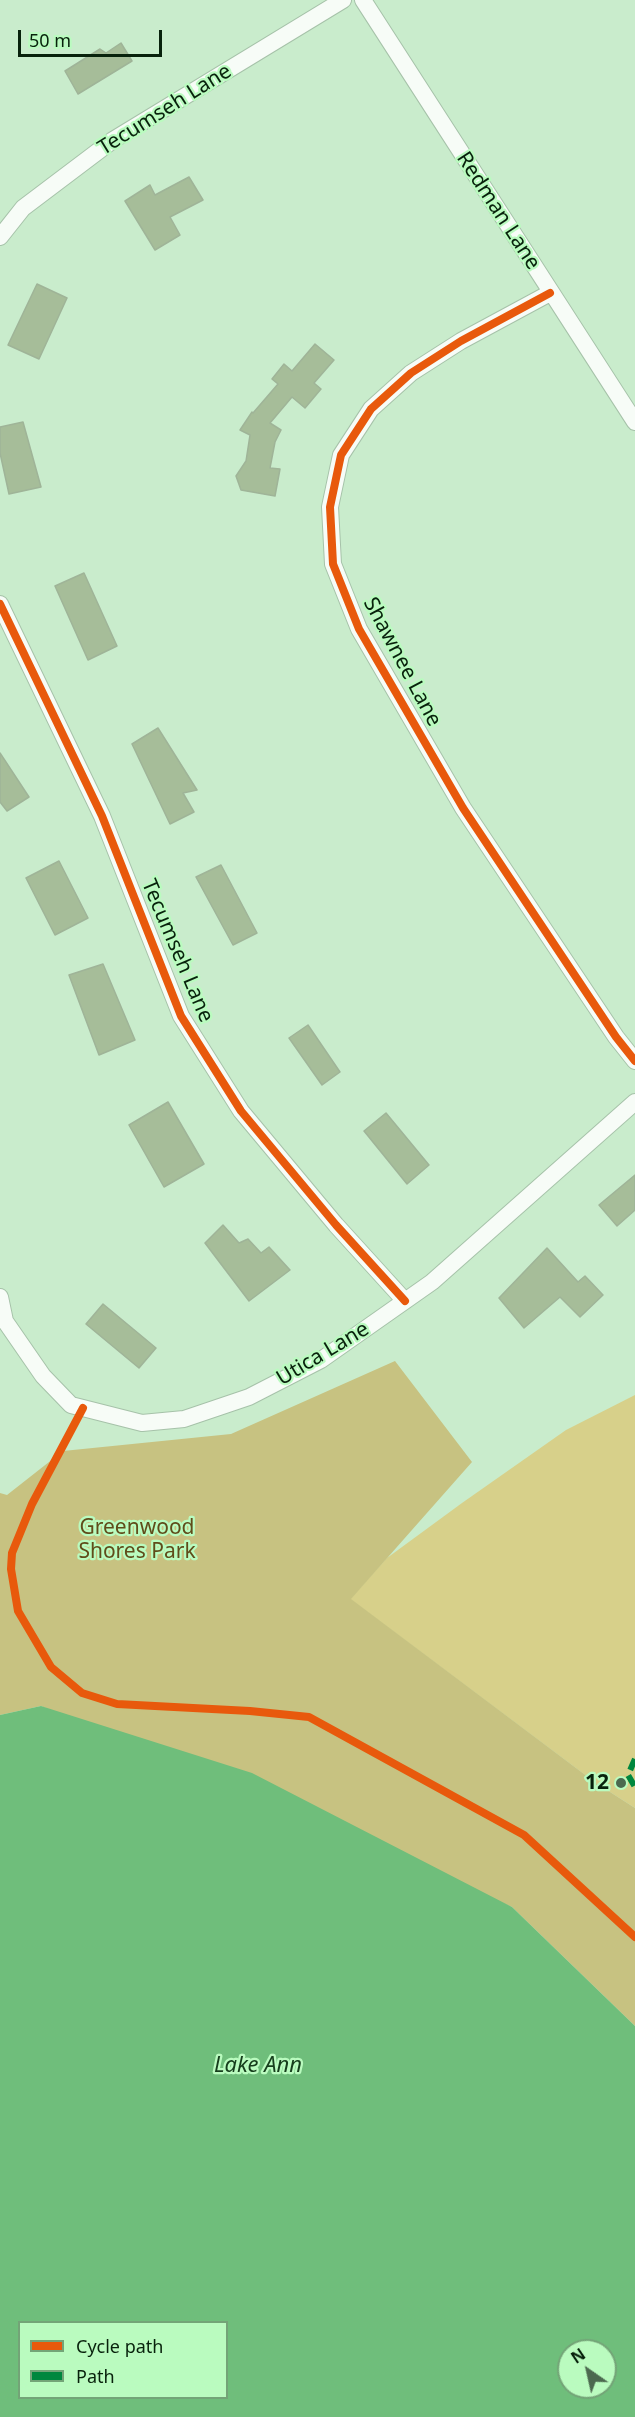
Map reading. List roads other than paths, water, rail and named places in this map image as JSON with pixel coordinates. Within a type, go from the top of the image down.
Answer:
[{"type":"street","name":"Tecumseh Lane","points":[[0,237],[23,208],[113,140],[343,0]]},
{"type":"street","name":"Redman Lane","points":[[363,0],[635,422]]},
{"type":"street","name":"Shawnee Lane","points":[[550,292],[451,347],[411,373],[371,409],[341,455],[330,507],[333,564],[359,629],[463,808],[616,1037],[635,1061]]},
{"type":"street","name":"Tecumseh Lane","points":[[0,604],[102,816],[181,1016],[241,1110],[336,1225],[405,1301]]},
{"type":"street","name":"Utica Lane","points":[[0,1297],[6,1322],[43,1376],[71,1405],[142,1423],[184,1419],[249,1397],[321,1360],[405,1301],[432,1282],[635,1102]]},
{"type":"water","name":"Lake Ann","points":[[41,1706],[252,1773],[512,1907],[635,2026],[635,2417],[0,2417],[0,1715]]},
{"type":"place","name":"12","points":[[621,1783]]},
{"type":"park label","name":"Greenwood Shores Park","points":[[137,1540]]}]
